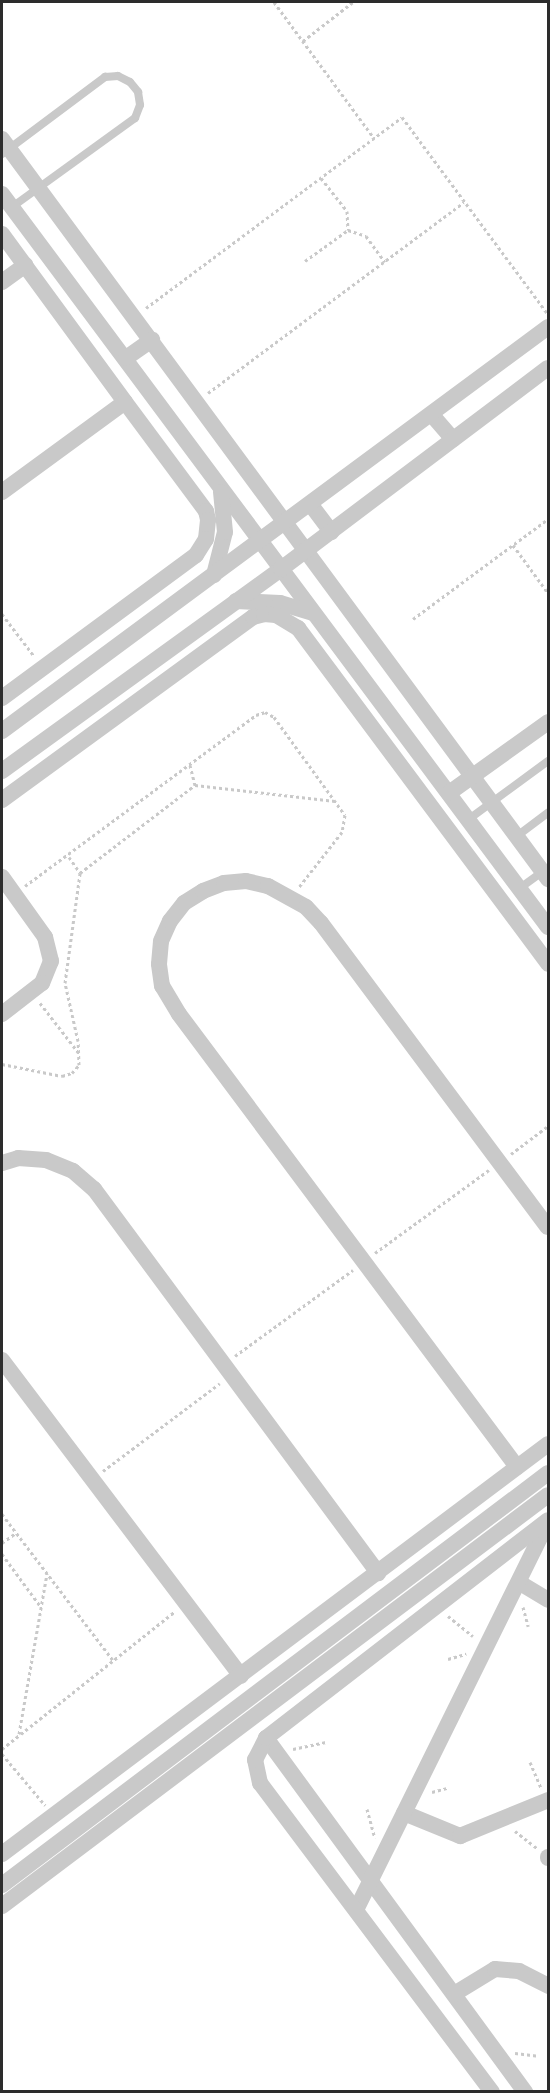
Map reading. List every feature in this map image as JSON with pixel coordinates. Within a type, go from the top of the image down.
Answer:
[{"type":"street","points":[[4,147],[135,316],[305,551],[517,836],[547,872]]},
{"type":"street","points":[[2,194],[549,927]]},
{"type":"street","points":[[2,234],[206,511],[206,539],[196,555],[2,698]]},
{"type":"street","points":[[2,282],[25,265]]},
{"type":"street","points":[[2,731],[549,327]]},
{"type":"street","points":[[126,358],[152,340]]},
{"type":"street","points":[[2,771],[331,532],[549,368]]},
{"type":"street","points":[[2,492],[125,402]]},
{"type":"street","points":[[432,415],[453,440]]},
{"type":"street","points":[[214,575],[225,532],[220,488]]},
{"type":"street","points":[[311,505],[331,532]]},
{"type":"street","points":[[236,601],[280,603],[313,613]]},
{"type":"street","points":[[2,800],[253,617],[264,614],[276,615],[298,628],[549,964]]},
{"type":"street","points":[[449,793],[549,722]]},
{"type":"street","points":[[2,877],[50,949],[48,973],[42,983],[2,1014]]},
{"type":"street","points":[[517,1467],[179,1014],[162,986],[159,964],[166,931],[184,903],[202,891],[224,883],[246,881],[268,886],[292,897],[321,922],[549,1227]]},
{"type":"street","points":[[2,1162],[18,1158],[46,1160],[73,1171],[94,1189],[378,1573]]},
{"type":"street","points":[[2,1360],[241,1676]]},
{"type":"street","points":[[2,1854],[549,1444]]},
{"type":"street","points":[[2,1885],[549,1473]]},
{"type":"street","points":[[2,1906],[549,1495]]},
{"type":"street","points":[[356,1910],[549,1521]]},
{"type":"street","points":[[492,2091],[260,1783],[255,1760],[266,1738],[549,1521]]},
{"type":"street","points":[[404,1582],[414,1596]]},
{"type":"street","points":[[520,1583],[549,1600]]},
{"type":"street","points":[[194,1711],[207,1729]]},
{"type":"street","points":[[266,1738],[525,2091]]},
{"type":"street","points":[[404,1813],[460,1836],[547,1801]]},
{"type":"street","points":[[454,1994],[495,1969],[519,1971],[549,1986]]},
{"type":"lane","points":[[4,147],[105,77],[118,76],[130,82],[138,92],[140,105],[135,117],[12,207]]},
{"type":"lane","points":[[469,819],[549,760]]},
{"type":"lane","points":[[517,836],[549,813]]},
{"type":"lane","points":[[520,888],[547,872]]},
{"type":"path","points":[[274,2],[374,138]]},
{"type":"path","points":[[303,42],[353,2]]},
{"type":"path","points":[[135,316],[402,117],[549,315]]},
{"type":"path","points":[[321,178],[346,212],[348,230]]},
{"type":"path","points":[[197,401],[464,202]]},
{"type":"path","points":[[304,261],[348,230]]},
{"type":"path","points":[[348,230],[366,236],[384,262]]},
{"type":"path","points":[[412,619],[549,519]]},
{"type":"path","points":[[513,544],[549,593]]},
{"type":"path","points":[[2,614],[43,667]]},
{"type":"path","points":[[14,894],[69,856],[256,715],[266,712],[274,717],[345,815],[342,832],[292,897]]},
{"type":"path","points":[[190,765],[195,785]]},
{"type":"path","points":[[80,873],[195,785],[335,801]]},
{"type":"path","points":[[2,1064],[62,1076],[72,1073],[79,1065],[79,1054],[65,983],[80,873],[69,856]]},
{"type":"path","points":[[32,991],[79,1054]]},
{"type":"path","points":[[92,1479],[363,1262],[549,1126]]},
{"type":"path","points":[[2,1514],[113,1660]]},
{"type":"path","points":[[2,1543],[16,1533]]},
{"type":"path","points":[[2,1554],[41,1607]]},
{"type":"path","points":[[19,1734],[46,1573]]},
{"type":"path","points":[[2,1749],[186,1603]]},
{"type":"path","points":[[436,1606],[487,1648]]},
{"type":"path","points":[[448,1659],[487,1648]]},
{"type":"path","points":[[276,1753],[327,1742]]},
{"type":"path","points":[[2,1754],[53,1815]]},
{"type":"path","points":[[530,1762],[547,1801]]},
{"type":"path","points":[[367,1809],[381,1860]]},
{"type":"path","points":[[502,1820],[548,1858]]}]
